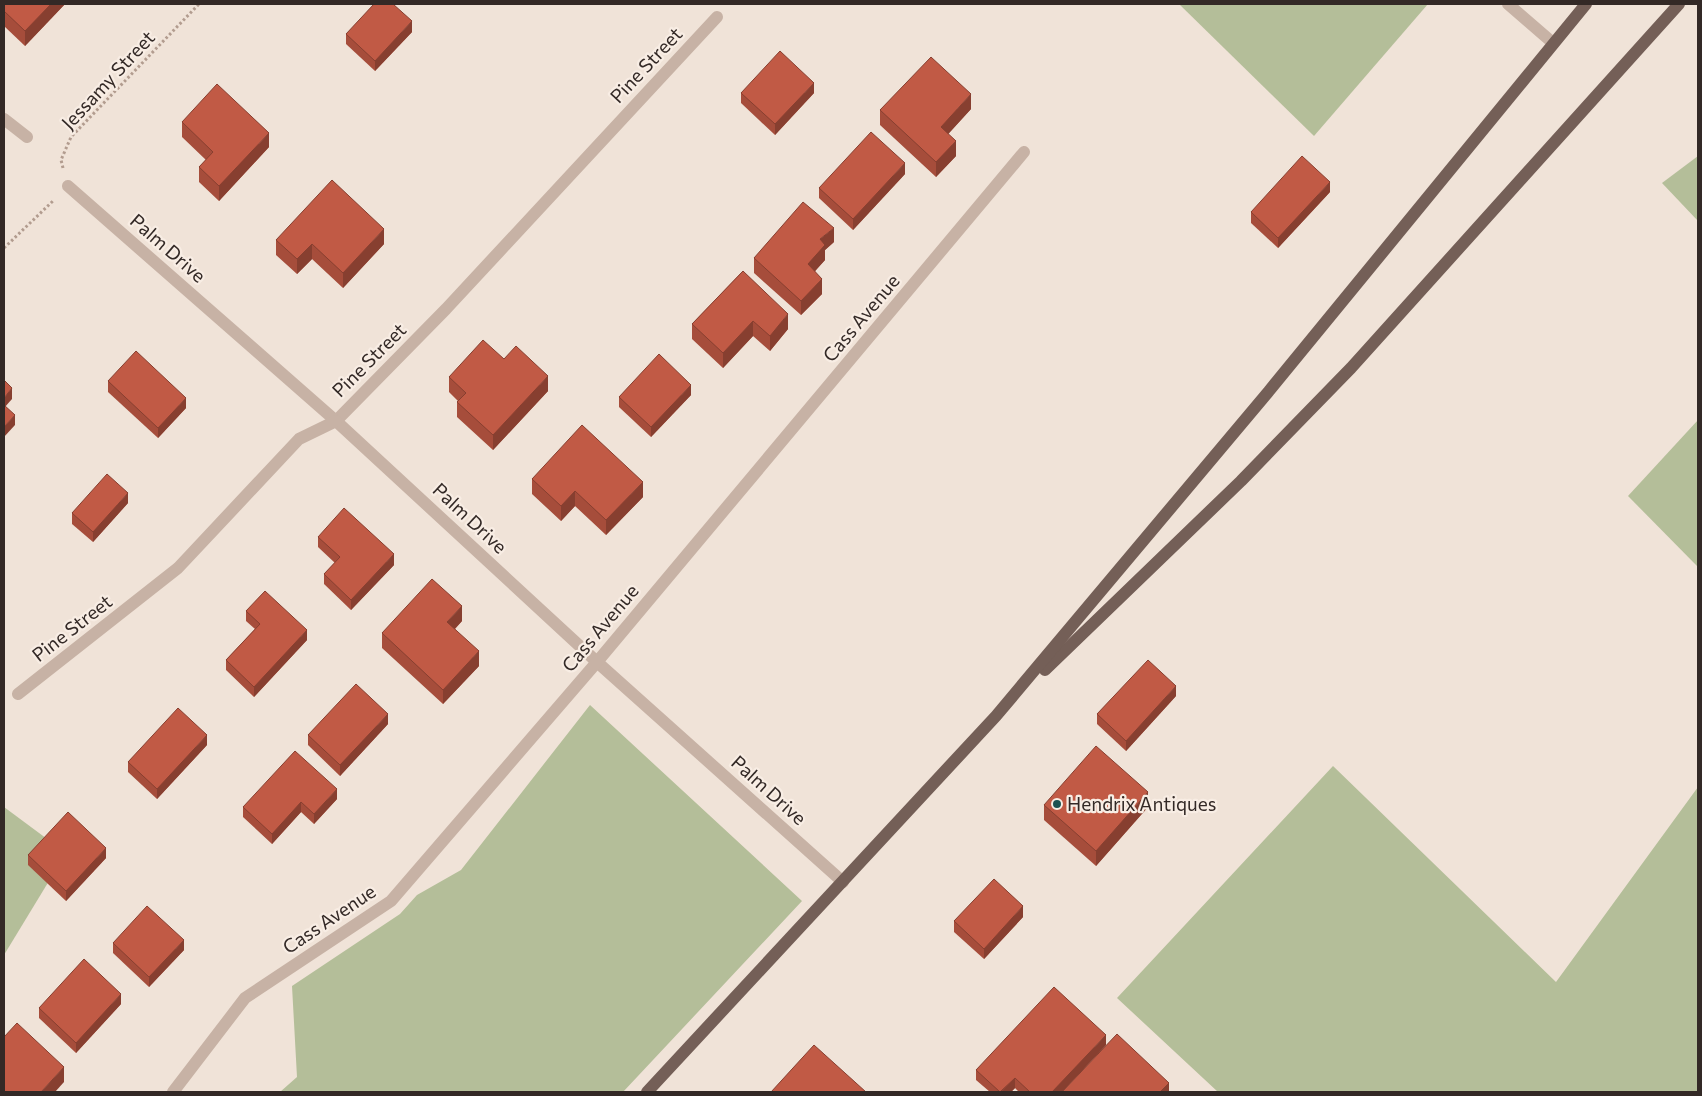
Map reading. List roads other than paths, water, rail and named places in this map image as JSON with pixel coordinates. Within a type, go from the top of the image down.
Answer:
[{"type":"main road","points":[[647,1092],[996,716],[1270,391],[1586,4]]},
{"type":"main road","points":[[996,716],[1241,481],[1351,368],[1679,4]]},
{"type":"street","points":[[1508,4],[1553,43]]},
{"type":"street","name":"Pine Street","points":[[18,694],[178,568],[299,440],[336,421],[446,309],[717,17]]},
{"type":"street","points":[[4,119],[27,137]]},
{"type":"street","name":"Cass Avenue","points":[[173,1092],[245,998],[391,901],[597,662],[1024,152]]},
{"type":"street","name":"Palm Drive","points":[[68,186],[336,421],[597,662],[843,882]]},
{"type":"place","name":"Hendrix Antiques","points":[[1057,804]]}]
